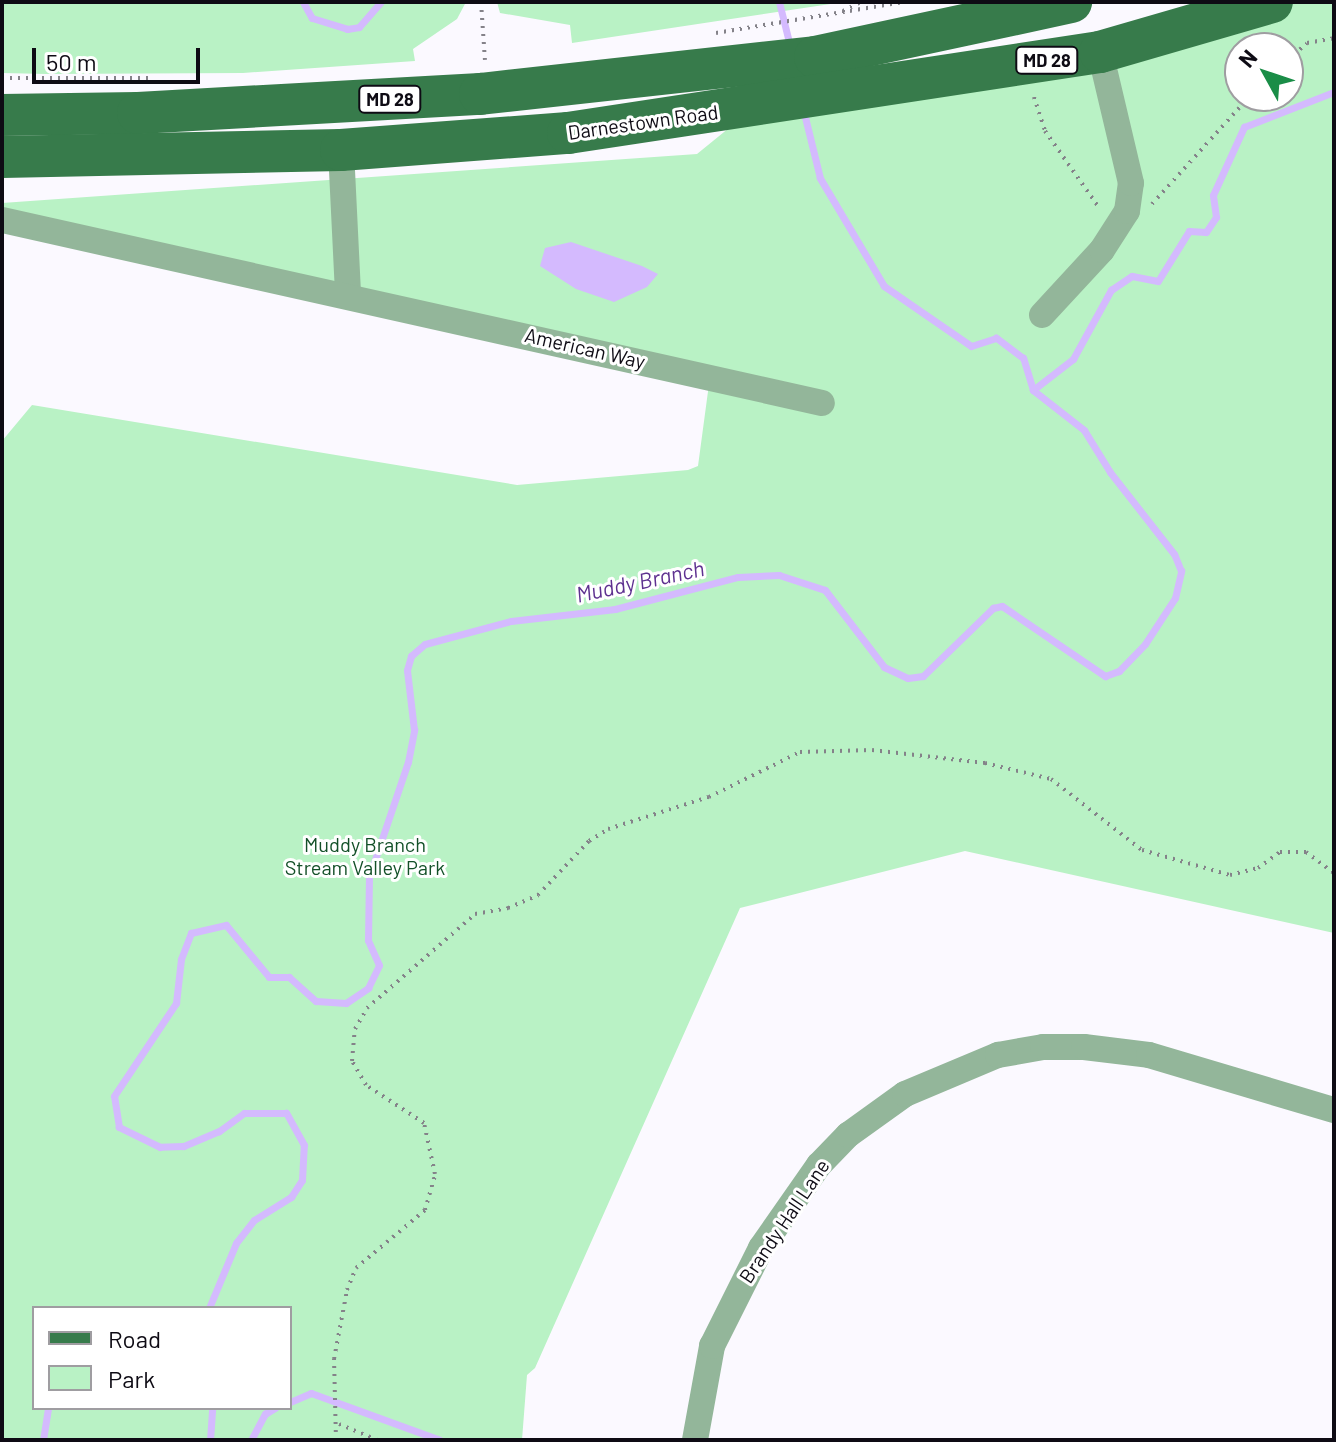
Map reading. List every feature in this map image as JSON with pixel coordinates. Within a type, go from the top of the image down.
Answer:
[{"type":"main road","name":"Darnestown Road","points":[[2,157],[341,150],[568,133],[796,60],[1071,2]]},
{"type":"main road","name":"Darnestown Road","points":[[2,115],[138,113],[480,94],[796,60],[1100,52],[1272,2]]},
{"type":"street","points":[[1042,315],[1102,250],[1127,211],[1131,183],[1100,52]]},
{"type":"street","points":[[341,150],[348,294]]},
{"type":"street","name":"American Way","points":[[2,220],[348,294],[822,403]]},
{"type":"street","name":"Brandy Hall Lane","points":[[695,1440],[712,1346],[761,1248],[819,1165],[848,1135],[905,1094],[998,1055],[1043,1047],[1084,1047],[1149,1055],[1334,1110]]},
{"type":"path","points":[[481,2],[485,60]]},
{"type":"path","points":[[796,60],[837,14],[861,2]]},
{"type":"path","points":[[837,14],[903,2]]},
{"type":"path","points":[[1304,46],[1334,38]]},
{"type":"path","points":[[1034,97],[1045,131],[1100,210],[1113,216],[1151,205],[1235,112]]},
{"type":"path","points":[[336,1440],[339,1424],[334,1359],[347,1290],[356,1268],[425,1210],[435,1174],[424,1123],[366,1085],[352,1061],[355,1029],[367,1008],[475,914],[508,908],[538,895],[589,841],[608,829],[709,797],[800,752],[872,750],[985,763],[1051,779],[1142,850],[1230,875],[1258,868],[1280,852],[1306,852],[1334,873]]},
{"type":"path","points":[[339,1424],[377,1440]]},
{"type":"green space","points":[[2,2],[466,2],[457,19],[413,49],[415,61],[243,73],[46,74],[2,73]]},
{"type":"green space","points":[[497,2],[844,2],[572,43],[570,25],[500,13]]},
{"type":"green space","name":"Muddy Branch Stream Valley Park","points":[[1272,2],[1334,2],[1334,933],[965,851],[740,908],[535,1368],[527,1375],[522,1440],[2,1440],[2,441],[32,405],[517,485],[688,470],[698,466],[711,369],[2,208],[2,203],[697,154],[756,106]]},
{"type":"shaded area","points":[[571,242],[658,274],[647,287],[614,302],[576,289],[540,266],[545,248]]},
{"type":"waterway","points":[[303,2],[312,18],[347,29],[359,27],[381,2]]},
{"type":"waterway","name":"Muddy Branch","points":[[779,2],[790,46]]},
{"type":"waterway","points":[[1033,390],[1073,359],[1111,290],[1132,276],[1158,281],[1189,231],[1206,232],[1216,217],[1213,195],[1244,127],[1334,92]]},
{"type":"waterway","name":"Muddy Branch","points":[[210,1306],[236,1243],[254,1220],[291,1197],[302,1180],[304,1145],[286,1113],[244,1113],[219,1131],[183,1146],[160,1147],[119,1127],[114,1096],[176,1003],[181,959],[191,933],[226,925],[269,977],[289,977],[316,1001],[346,1003],[368,988],[379,965],[368,940],[369,877],[408,762],[414,730],[407,670],[411,656],[425,644],[511,621],[615,609],[738,577],[779,575],[825,590],[884,667],[908,678],[923,676],[993,608],[1002,606],[1105,676],[1119,671],[1145,644],[1175,598],[1181,571],[1174,554],[1110,472],[1084,430],[1033,390],[1023,358],[996,338],[971,346],[884,286],[820,178],[803,109]]},
{"type":"waterway","points":[[292,1401],[311,1393],[440,1440]]},
{"type":"waterway","name":"Muddy Branch","points":[[43,1440],[48,1410]]},
{"type":"waterway","points":[[210,1440],[212,1410]]},
{"type":"waterway","points":[[251,1440],[265,1414],[272,1410]]}]
